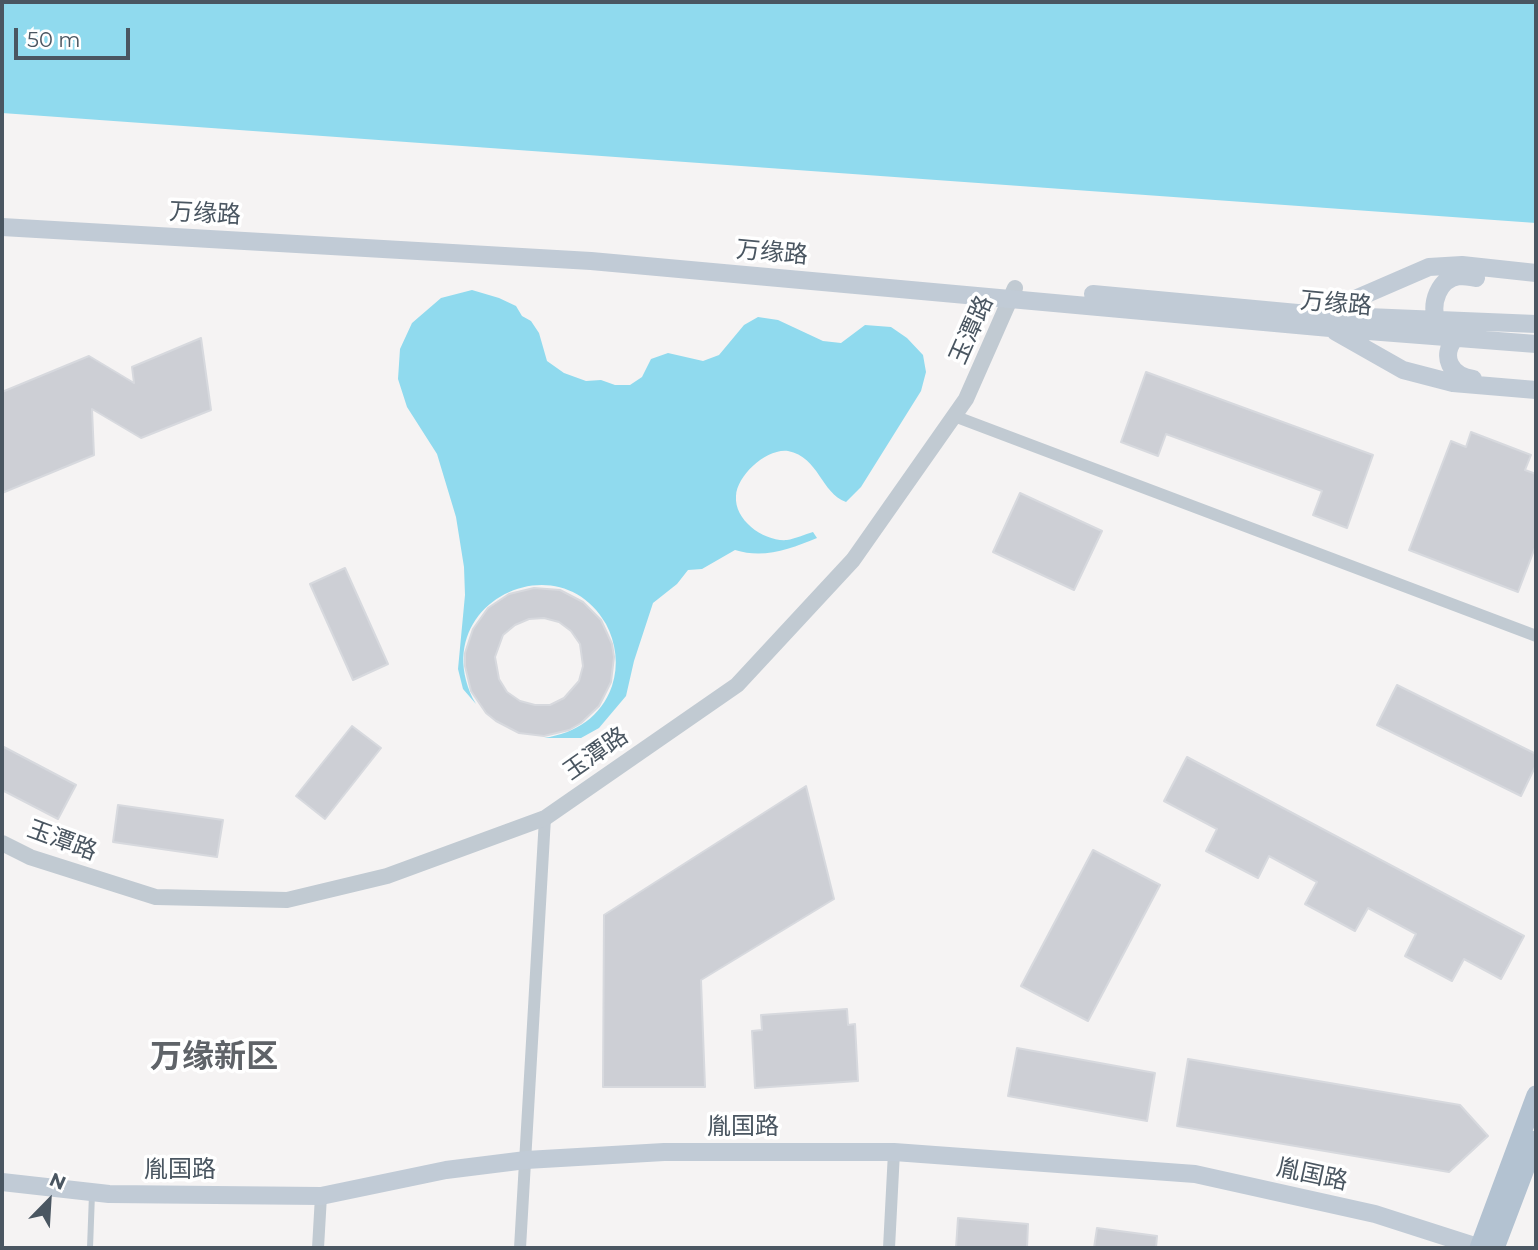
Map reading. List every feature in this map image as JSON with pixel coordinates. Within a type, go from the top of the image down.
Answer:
[{"type":"main road","name":"万缘路","points":[[2,215],[592,249],[1013,293]]},
{"type":"main road","name":"万缘路","points":[[2,227],[591,261],[1013,293],[1325,321],[1455,338],[1536,344]]},
{"type":"main road","points":[[1325,321],[1429,267],[1462,265],[1536,273]]},
{"type":"main road","points":[[1436,320],[1436,295],[1452,278],[1460,276],[1536,284]]},
{"type":"main road","name":"万缘路","points":[[1325,321],[1436,320],[1536,324]]},
{"type":"main road","points":[[1325,321],[1403,370],[1453,383],[1536,390]]},
{"type":"main road","points":[[1455,338],[1451,343],[1448,358],[1458,375],[1471,379],[1536,384]]},
{"type":"main road","points":[[1480,1248],[1536,1095]]},
{"type":"main road","points":[[1495,1248],[1536,1140]]},
{"type":"main road","name":"胤国路","points":[[2,1182],[92,1192],[321,1196],[446,1170],[526,1160],[664,1152],[894,1152],[1195,1174],[1375,1214],[1480,1248]]},
{"type":"street","name":"玉潭路","points":[[2,843],[30,858],[156,897],[287,900],[387,876],[545,818],[737,685],[853,559],[965,399],[1013,293]]},
{"type":"street","points":[[954,416],[1536,636]]},
{"type":"street","points":[[520,1248],[545,818]]},
{"type":"street","points":[[889,1248],[894,1152]]},
{"type":"street","points":[[318,1248],[321,1196]]},
{"type":"lane","points":[[90,1248],[92,1192]]},
{"type":"water","points":[[2,2],[1536,2],[1536,223],[2,113]]},
{"type":"water","points":[[472,290],[516,306],[539,333],[547,361],[564,373],[586,381],[601,380],[615,385],[630,385],[642,377],[651,359],[668,353],[703,361],[719,355],[744,325],[758,317],[778,320],[823,341],[841,343],[865,325],[891,327],[907,338],[923,355],[926,372],[921,391],[861,487],[846,502],[831,491],[807,460],[798,455],[780,451],[754,464],[742,480],[736,496],[740,514],[745,521],[761,534],[778,540],[813,532],[817,538],[767,553],[735,550],[702,569],[688,570],[677,584],[653,603],[626,696],[599,728],[581,738],[544,738],[577,728],[594,715],[607,697],[612,686],[616,662],[609,631],[584,599],[557,587],[529,586],[502,595],[480,613],[467,638],[464,669],[476,704],[463,689],[458,669],[465,595],[464,567],[456,517],[437,454],[407,407],[398,379],[400,349],[412,323],[441,298]]},
{"type":"building","points":[[201,338],[211,410],[141,438],[92,409],[94,455],[2,493],[2,392],[89,356],[134,383],[132,367]]},
{"type":"building","points":[[1146,372],[1373,455],[1347,528],[1313,515],[1322,491],[1166,434],[1158,456],[1121,442]]},
{"type":"building","points":[[1471,432],[1531,455],[1525,470],[1536,474],[1536,545],[1518,592],[1409,550],[1451,441],[1466,447]]},
{"type":"building","points":[[1020,493],[1102,531],[1074,590],[993,552]]},
{"type":"building","points":[[345,568],[388,664],[353,680],[310,584]]},
{"type":"building","points":[[534,588],[560,590],[583,602],[601,620],[612,644],[614,657],[611,682],[599,706],[569,730],[544,736],[519,733],[486,713],[471,691],[465,653],[473,629],[488,608],[509,594]],"holes":[[[544,618],[559,622],[571,631],[580,644],[583,666],[579,681],[564,698],[550,705],[520,701],[507,692],[499,679],[495,657],[503,635],[515,625],[529,619]]]},
{"type":"building","points":[[1397,685],[1536,754],[1536,765],[1521,796],[1377,725]]},
{"type":"building","points":[[352,726],[381,748],[325,819],[296,796]]},
{"type":"building","points":[[2,746],[76,785],[58,819],[2,790]]},
{"type":"building","points":[[1187,757],[1524,936],[1501,979],[1464,959],[1452,981],[1405,956],[1416,934],[1368,908],[1355,931],[1305,904],[1317,882],[1269,856],[1258,878],[1206,851],[1217,829],[1164,801]]},
{"type":"building","points":[[806,786],[834,899],[701,980],[705,1087],[603,1087],[604,915]]},
{"type":"building","points":[[118,805],[223,820],[217,857],[113,842]]},
{"type":"building","points":[[1093,850],[1160,885],[1088,1021],[1021,986]]},
{"type":"building","points":[[847,1009],[848,1025],[855,1024],[858,1081],[755,1088],[752,1031],[762,1030],[761,1015]]},
{"type":"building","points":[[1017,1048],[1155,1073],[1147,1121],[1008,1096]]},
{"type":"building","points":[[1188,1059],[1460,1105],[1488,1136],[1449,1172],[1177,1126]]},
{"type":"building","points":[[958,1218],[1028,1224],[1027,1248],[956,1248]]},
{"type":"building","points":[[1097,1228],[1157,1236],[1156,1248],[1094,1248]]},
{"type":"district","name":"万缘新区","points":[[214,1058]]}]
